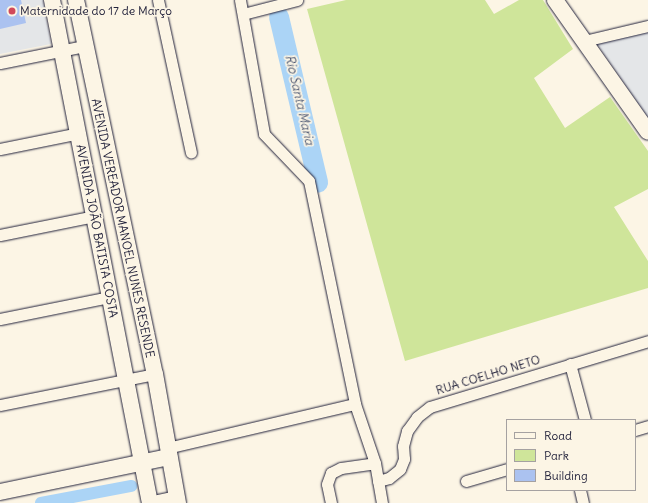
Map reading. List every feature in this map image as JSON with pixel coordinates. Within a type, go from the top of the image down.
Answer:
[{"type":"street","name":"AVENIDA JOÃO BATISTA COSTA","points":[[52,0],[150,503]]},
{"type":"street","name":"AVENIDA VEREADOR MANOEL NUNES RESENDE","points":[[76,0],[84,46],[155,374],[168,453],[178,501]]},
{"type":"street","points":[[158,0],[191,152]]},
{"type":"street","points":[[240,0],[264,134],[308,181],[355,404],[375,463],[382,503]]},
{"type":"street","points":[[243,14],[297,0]]},
{"type":"street","points":[[555,0],[648,132]]},
{"type":"street","points":[[584,41],[648,26]]},
{"type":"street","points":[[0,63],[62,52],[84,46]]},
{"type":"street","points":[[0,149],[79,133]]},
{"type":"street","points":[[0,235],[94,216]]},
{"type":"street","points":[[0,319],[109,298]]},
{"type":"street","name":"RUA COELHO NETO","points":[[378,481],[389,478],[400,469],[404,459],[403,446],[407,431],[417,417],[430,407],[648,341]]},
{"type":"street","points":[[570,364],[585,419]]},
{"type":"street","points":[[0,405],[155,374]]},
{"type":"street","points":[[0,492],[143,462],[168,453],[355,404]]},
{"type":"street","points":[[636,430],[648,426]]},
{"type":"street","points":[[331,503],[327,484],[331,473],[341,468],[375,463]]},
{"type":"street","points":[[466,481],[506,469]]},
{"type":"street","points":[[580,491],[583,503]]},
{"type":"street","points":[[158,503],[178,501]]},
{"type":"shaded area","points":[[0,0],[43,0],[51,44],[0,54]]},
{"type":"shaded area","points":[[648,30],[648,118],[595,41]]},
{"type":"green space","points":[[346,0],[485,0],[494,14],[519,0],[543,0],[573,49],[534,78],[565,128],[610,97],[648,151],[648,189],[614,207],[648,261],[648,288],[405,361],[307,9]]},
{"type":"building","name":"Maternidade do 17 de Março","points":[[0,0],[21,0],[26,23],[0,29]]},
{"type":"waterway","name":"Rio Santa Maria","points":[[279,17],[318,182]]},
{"type":"waterway","points":[[41,503],[131,486]]},
{"type":"place","name":"Maternidade do 17 de Março","points":[[12,11]]}]
